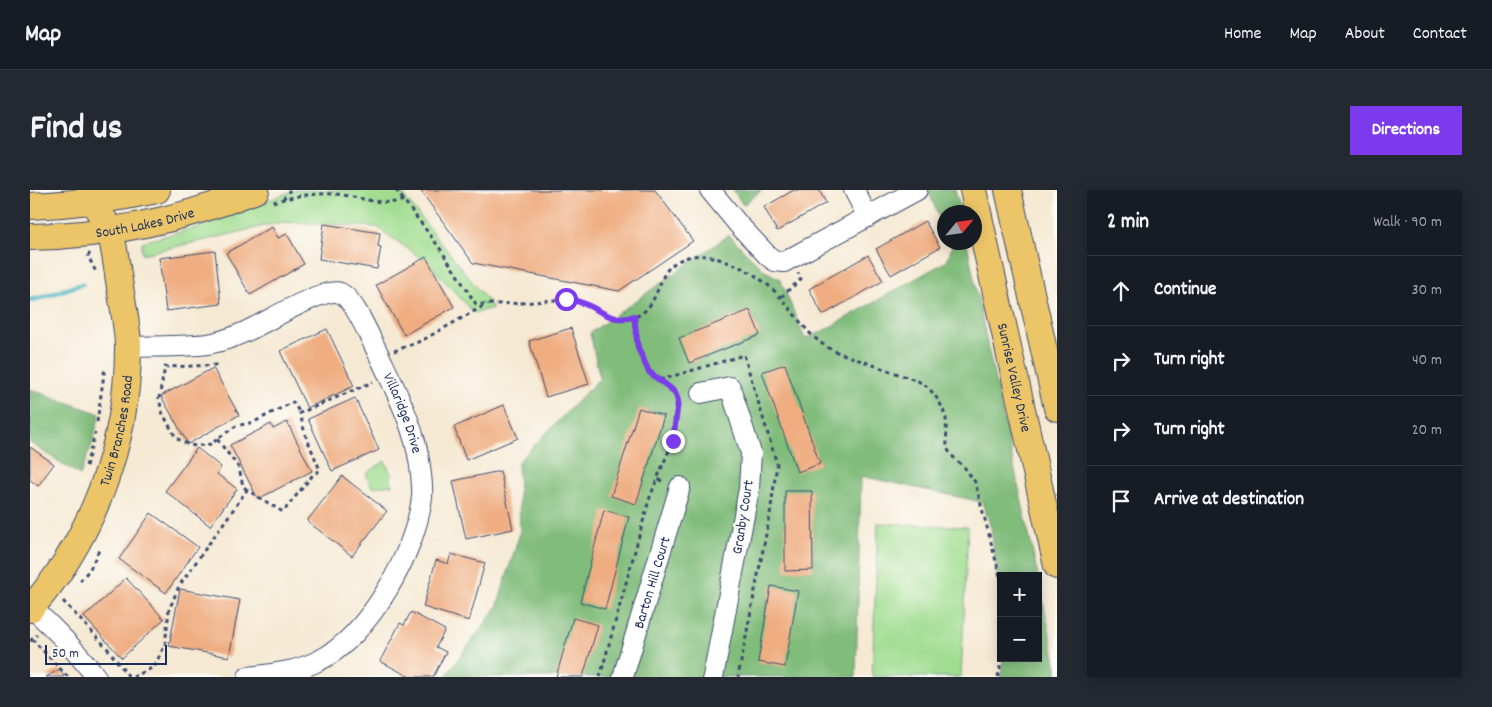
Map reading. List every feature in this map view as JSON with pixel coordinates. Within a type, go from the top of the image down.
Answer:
[{"type":"main road","name":"South Lakes Drive","points":[[30,206],[92,196],[157,190]]},
{"type":"main road","name":"South Lakes Drive","points":[[30,237],[77,235],[146,225],[227,202],[256,190]]},
{"type":"main road","name":"Sunrise Valley Drive","points":[[973,190],[1057,566]]},
{"type":"main road","points":[[1008,190],[1057,408]]},
{"type":"main road","name":"Twin Branches Road","points":[[109,230],[120,194]]},
{"type":"main road","name":"Twin Branches Road","points":[[31,609],[54,579],[74,548],[92,513],[106,478],[123,409],[128,347],[123,304],[109,230],[92,196]]},
{"type":"street","points":[[710,190],[768,256],[775,261],[784,262],[917,190]]},
{"type":"street","points":[[854,190],[868,217]]},
{"type":"street","name":"Villaridge Drive","points":[[128,347],[207,344],[221,341],[253,328],[311,299],[325,294],[340,293],[349,300],[370,337],[406,415],[414,438],[420,466],[422,495],[417,523],[406,554],[392,580],[365,620],[349,639],[333,652],[319,661],[301,668],[248,677]]},
{"type":"street","name":"Granby Court","points":[[701,393],[730,387],[751,452],[749,489],[713,677]]},
{"type":"street","name":"Barton Hill Court","points":[[623,677],[680,487]]},
{"type":"street","points":[[31,609],[59,632],[96,677]]},
{"type":"path","points":[[283,199],[290,190]]},
{"type":"path","points":[[396,190],[440,247],[476,304],[566,299],[584,303],[614,318],[627,319],[649,306],[655,298],[665,274],[677,262],[695,256],[706,255],[736,265],[753,274],[781,297],[812,337],[820,344],[834,351],[918,381],[928,387],[936,397],[946,418],[947,448],[951,455],[965,468],[974,482],[999,572]]},
{"type":"path","points":[[91,250],[88,256],[98,277]]},
{"type":"path","points":[[781,297],[801,279]]},
{"type":"path","points":[[386,354],[421,341],[487,304]]},
{"type":"path","points":[[600,677],[649,500],[673,441],[678,401],[675,392],[649,372],[638,348],[634,316]]},
{"type":"path","points":[[85,470],[97,425],[105,364]]},
{"type":"path","points":[[217,439],[239,468],[243,486],[283,512],[312,476],[320,470],[305,434],[300,413],[293,402],[254,422],[236,426],[217,439],[212,444],[189,445],[176,438],[162,412],[159,398],[165,367],[220,365]]},
{"type":"path","points":[[660,380],[691,371]]},
{"type":"path","points":[[300,413],[377,380]]},
{"type":"path","points":[[657,480],[680,487]]},
{"type":"path","points":[[134,677],[154,667],[165,645],[169,610],[179,586],[247,490]]},
{"type":"path","points":[[63,601],[107,648],[129,677]]},
{"type":"path","points":[[32,639],[68,677]]},
{"type":"path","points":[[998,677],[1001,662]]},
{"type":"green space","points":[[295,190],[399,190],[493,308],[474,313],[428,263],[377,227],[281,222],[142,254],[142,242],[206,225]]},
{"type":"green space","points":[[733,190],[762,190],[743,205]]},
{"type":"green space","points":[[928,190],[955,190],[959,205],[937,205],[937,212]]},
{"type":"green space","points":[[729,235],[765,271],[780,279],[805,339],[823,331],[947,261],[951,250],[968,250],[992,368],[1037,572],[997,572],[997,576],[991,527],[982,502],[861,476],[856,677],[445,677],[497,607],[520,533],[518,462],[600,378],[590,333]]},
{"type":"green space","points":[[30,389],[100,414],[92,444],[80,475],[30,443]]},
{"type":"green space","points":[[385,461],[391,474],[392,485],[372,487],[366,474]]},
{"type":"green space","points":[[878,523],[968,527],[961,677],[872,677]]},
{"type":"green space","points":[[1042,598],[1057,667],[1057,677],[1001,677],[1003,662],[1042,662]]},
{"type":"building","points":[[420,190],[655,190],[693,241],[619,291],[473,263]]},
{"type":"building","points":[[794,190],[819,190],[826,203],[777,231],[764,207]]},
{"type":"building","points":[[925,221],[937,242],[937,249],[891,275],[876,249]]},
{"type":"building","points":[[324,224],[380,233],[378,246],[381,247],[377,269],[319,259]]},
{"type":"building","points":[[272,227],[278,238],[287,234],[304,264],[250,295],[226,253]]},
{"type":"building","points":[[215,251],[221,304],[166,311],[159,258]]},
{"type":"building","points":[[868,255],[883,281],[823,315],[809,289]]},
{"type":"building","points":[[426,257],[454,307],[404,335],[376,285]]},
{"type":"building","points":[[750,310],[760,335],[689,363],[679,338]]},
{"type":"building","points":[[571,328],[589,384],[546,397],[529,341]]},
{"type":"building","points":[[327,329],[354,386],[307,408],[280,351]]},
{"type":"building","points":[[785,364],[820,464],[797,472],[762,372]]},
{"type":"building","points":[[213,368],[239,415],[188,444],[161,396]]},
{"type":"building","points":[[355,398],[379,450],[332,471],[308,419]]},
{"type":"building","points":[[504,405],[518,438],[466,460],[454,427]]},
{"type":"building","points":[[639,408],[664,416],[636,504],[611,496]]},
{"type":"building","points":[[287,422],[312,471],[258,499],[230,445],[271,424],[273,429]]},
{"type":"building","points":[[30,447],[54,464],[38,486],[30,480]]},
{"type":"building","points":[[197,448],[221,467],[217,474],[237,489],[210,526],[165,491]]},
{"type":"building","points":[[500,471],[513,529],[466,539],[453,481]]},
{"type":"building","points":[[342,476],[387,511],[352,556],[307,521]]},
{"type":"building","points":[[785,491],[812,491],[813,570],[785,571]]},
{"type":"building","points":[[604,510],[629,517],[605,609],[580,602]]},
{"type":"building","points":[[151,513],[198,547],[166,593],[119,559]]},
{"type":"building","points":[[451,554],[485,563],[469,621],[423,607],[436,560],[448,564]]},
{"type":"building","points":[[126,578],[164,619],[122,658],[84,617]]},
{"type":"building","points":[[771,586],[798,591],[785,667],[758,662]]},
{"type":"building","points":[[180,589],[240,600],[229,657],[169,646]]},
{"type":"building","points":[[411,612],[445,630],[436,647],[446,652],[433,677],[410,677],[380,661],[400,623],[404,625]]},
{"type":"building","points":[[573,618],[598,625],[583,677],[556,677]]},
{"type":"building","points":[[60,669],[64,677],[46,677]]},
{"type":"waterway","points":[[30,300],[82,284]]},
{"type":"route","points":[[566,299],[584,303],[614,318],[627,319],[634,316],[638,348],[649,372],[675,392],[678,401],[673,441]]}]
